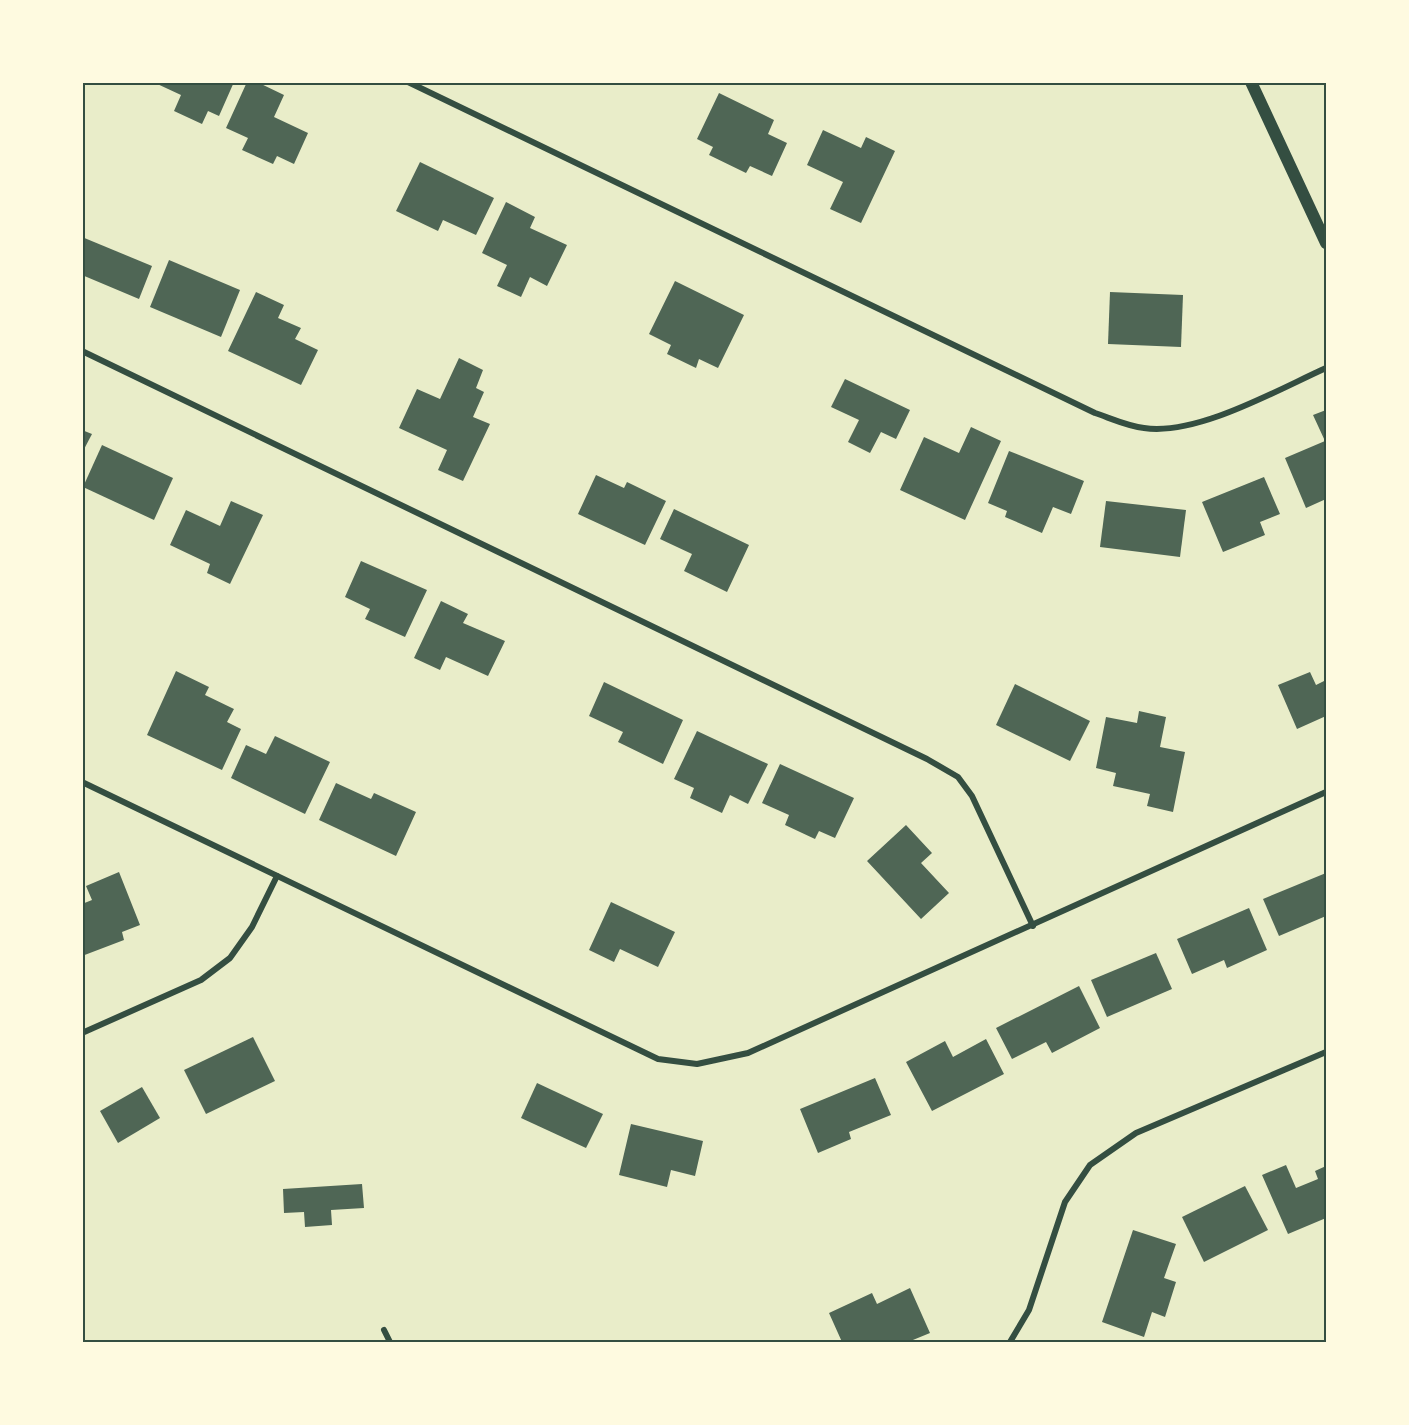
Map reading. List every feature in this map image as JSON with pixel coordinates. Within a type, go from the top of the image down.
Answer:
[{"type":"main road","points":[[1251,82],[1326,243]]},
{"type":"street","points":[[408,82],[1095,413],[1144,428],[1185,427],[1218,417],[1326,368]]},
{"type":"street","points":[[82,351],[916,754],[957,777],[972,796],[1033,926]]},
{"type":"street","points":[[82,782],[658,1059],[696,1064],[748,1053],[1326,792]]},
{"type":"street","points":[[82,1033],[201,980],[230,958],[252,927],[277,876]]},
{"type":"street","points":[[1010,1342],[1029,1310],[1065,1203],[1090,1165],[1136,1134],[1326,1052]]},
{"type":"street","points":[[384,1330],[390,1342]]},
{"type":"building","points":[[153,82],[234,82],[219,116],[208,111],[202,124],[174,111],[181,95]]},
{"type":"building","points":[[247,82],[257,82],[284,95],[274,117],[308,133],[294,164],[277,156],[273,164],[242,150],[248,138],[226,128]]},
{"type":"building","points":[[719,93],[774,120],[768,134],[787,143],[772,176],[750,166],[746,173],[709,155],[713,147],[697,139]]},
{"type":"building","points":[[823,130],[861,148],[866,137],[895,151],[861,223],[830,209],[843,182],[807,165]]},
{"type":"building","points":[[420,162],[494,198],[476,235],[443,220],[438,231],[396,211]]},
{"type":"building","points":[[506,202],[535,217],[530,228],[567,245],[547,286],[530,277],[521,297],[497,286],[507,265],[482,253]]},
{"type":"building","points":[[82,237],[152,266],[139,299],[82,275]]},
{"type":"building","points":[[169,260],[240,290],[221,337],[150,307]]},
{"type":"building","points":[[675,281],[744,315],[718,368],[699,359],[696,368],[667,354],[671,345],[649,334]]},
{"type":"building","points":[[256,292],[284,305],[278,318],[301,328],[295,339],[318,350],[301,385],[228,351]]},
{"type":"building","points":[[1110,292],[1183,295],[1181,347],[1108,344]]},
{"type":"building","points":[[459,358],[483,370],[476,388],[484,392],[473,417],[490,424],[463,481],[438,470],[447,450],[399,428],[417,389],[440,399]]},
{"type":"building","points":[[845,379],[910,410],[896,439],[881,432],[870,453],[848,442],[859,420],[831,407]]},
{"type":"building","points":[[1326,410],[1326,499],[1306,508],[1285,458],[1325,441],[1313,415]]},
{"type":"building","points":[[971,427],[1001,441],[965,520],[900,490],[924,437],[959,453]]},
{"type":"building","points":[[82,430],[92,434],[82,453]]},
{"type":"building","points":[[102,445],[173,478],[154,520],[83,487]]},
{"type":"building","points":[[1009,451],[1084,481],[1071,514],[1053,507],[1042,533],[1005,517],[1007,511],[988,503]]},
{"type":"building","points":[[596,475],[624,488],[627,482],[666,501],[645,545],[578,514]]},
{"type":"building","points":[[1264,477],[1280,514],[1260,522],[1265,535],[1223,552],[1202,502]]},
{"type":"building","points":[[231,501],[263,515],[230,584],[207,573],[210,564],[170,545],[186,510],[220,526]]},
{"type":"building","points":[[1106,501],[1186,510],[1180,557],[1100,547]]},
{"type":"building","points":[[674,509],[749,545],[727,592],[684,571],[692,554],[660,539]]},
{"type":"building","points":[[361,561],[427,590],[405,637],[365,619],[370,609],[345,597]]},
{"type":"building","points":[[441,601],[468,614],[463,623],[505,641],[488,676],[446,657],[440,670],[414,658]]},
{"type":"building","points":[[176,671],[209,687],[205,695],[234,709],[227,722],[241,729],[222,770],[147,735]]},
{"type":"building","points":[[1310,672],[1316,685],[1326,680],[1326,716],[1297,729],[1278,685]]},
{"type":"building","points":[[604,682],[683,720],[663,764],[618,742],[623,732],[589,716]]},
{"type":"building","points":[[1015,684],[1090,721],[1070,761],[996,725]]},
{"type":"building","points":[[1139,711],[1166,717],[1160,747],[1185,752],[1173,812],[1147,806],[1150,794],[1113,786],[1116,773],[1096,768],[1106,717],[1137,723]]},
{"type":"building","points":[[697,731],[768,764],[748,804],[730,795],[722,813],[690,798],[694,788],[674,779]]},
{"type":"building","points":[[275,736],[330,762],[305,814],[231,778],[246,745],[266,754]]},
{"type":"building","points":[[780,764],[854,798],[835,838],[819,831],[815,839],[785,825],[789,815],[762,803]]},
{"type":"building","points":[[336,783],[371,799],[374,793],[416,812],[396,856],[319,820]]},
{"type":"building","points":[[906,825],[932,853],[921,863],[949,893],[921,919],[867,861]]},
{"type":"building","points":[[119,872],[140,925],[122,932],[124,940],[82,956],[82,904],[92,900],[86,886]]},
{"type":"building","points":[[1326,873],[1326,916],[1279,936],[1263,899]]},
{"type":"building","points":[[611,902],[675,932],[658,967],[620,949],[614,962],[589,950]]},
{"type":"building","points":[[1249,908],[1267,950],[1227,968],[1224,960],[1192,974],[1177,939]]},
{"type":"building","points":[[1156,953],[1172,989],[1107,1017],[1091,980]]},
{"type":"building","points":[[1079,986],[1100,1028],[1052,1053],[1046,1042],[1012,1059],[996,1028]]},
{"type":"building","points":[[253,1037],[275,1081],[206,1114],[184,1070]]},
{"type":"building","points":[[986,1039],[1004,1074],[932,1111],[906,1062],[945,1041],[953,1057]]},
{"type":"building","points":[[875,1078],[891,1115],[849,1132],[851,1139],[818,1153],[800,1109]]},
{"type":"building","points":[[537,1083],[603,1114],[586,1148],[521,1118]]},
{"type":"building","points":[[142,1087],[160,1118],[118,1143],[100,1111]]},
{"type":"building","points":[[631,1124],[703,1141],[695,1176],[671,1170],[667,1187],[619,1175]]},
{"type":"building","points":[[1286,1165],[1296,1188],[1318,1179],[1315,1171],[1326,1166],[1326,1218],[1288,1234],[1262,1175]]},
{"type":"building","points":[[362,1184],[364,1208],[331,1210],[332,1225],[305,1227],[304,1212],[284,1213],[283,1189]]},
{"type":"building","points":[[1245,1186],[1268,1230],[1204,1262],[1182,1217]]},
{"type":"building","points":[[1133,1230],[1176,1244],[1164,1278],[1176,1282],[1165,1317],[1152,1312],[1144,1337],[1102,1322]]},
{"type":"building","points":[[910,1288],[930,1333],[908,1342],[842,1342],[829,1313],[872,1293],[877,1304]]}]
